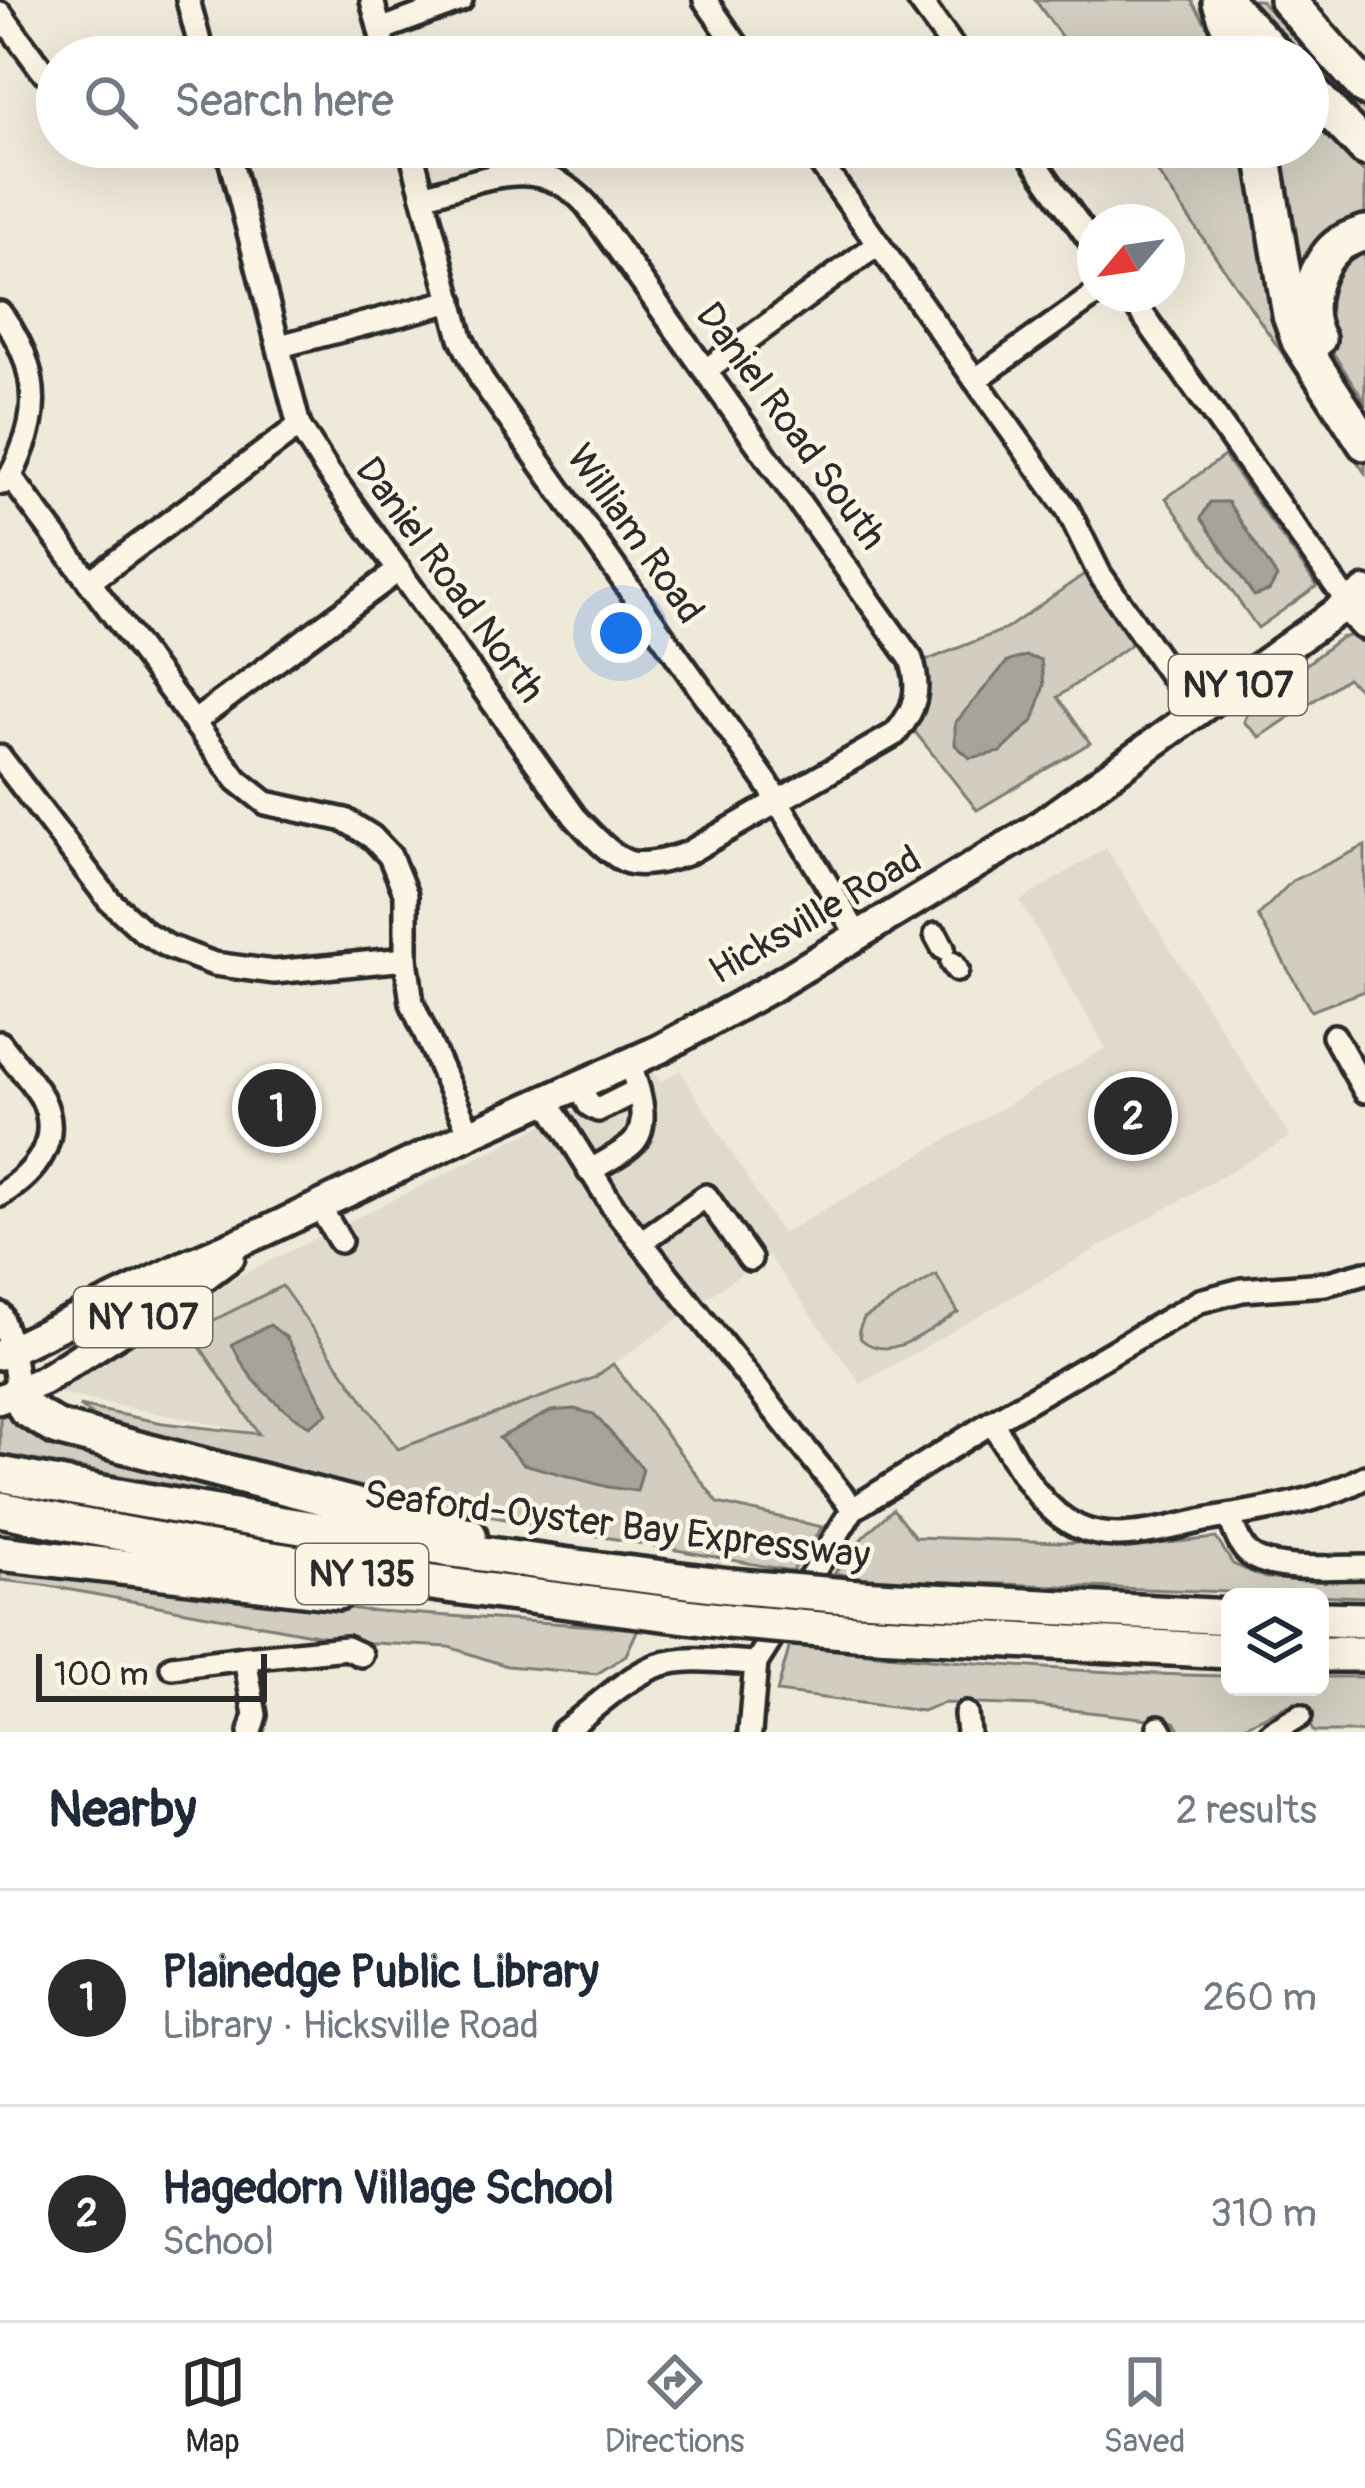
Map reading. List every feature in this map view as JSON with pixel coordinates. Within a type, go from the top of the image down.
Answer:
[{"type":"highway","points":[[1221,0],[1232,36]]},
{"type":"highway","points":[[1221,0],[1257,36]]},
{"type":"highway","points":[[1287,0],[1319,36]]},
{"type":"highway","points":[[1329,47],[1365,88]]},
{"type":"highway","points":[[1329,110],[1365,148]]},
{"type":"highway","points":[[1266,168],[1290,315],[1299,341],[1365,443]]},
{"type":"highway","points":[[1365,233],[1346,239],[1330,252],[1316,277],[1310,302],[1311,328],[1365,418]]},
{"type":"highway","points":[[6,1372],[26,1408],[57,1428],[610,1572]]},
{"type":"highway","name":"Seaford-Oyster Bay Expressway","points":[[0,1474],[277,1526],[610,1572],[858,1597],[1221,1617]]},
{"type":"highway","name":"Seaford-Oyster Bay Expressway","points":[[0,1509],[356,1573],[727,1621],[1221,1651]]},
{"type":"highway","points":[[0,1553],[449,1604],[727,1621]]},
{"type":"highway","points":[[1329,1619],[1365,1620]]},
{"type":"highway","points":[[1329,1654],[1365,1654]]},
{"type":"main road","name":"Hicksville Road","points":[[6,1372],[188,1264],[660,1049],[1033,830],[1360,606]]},
{"type":"main road","name":"Hicksville Road","points":[[6,1372],[44,1380],[161,1319],[191,1286],[262,1233]]},
{"type":"street","points":[[188,0],[197,36]]},
{"type":"street","points":[[372,0],[382,36]]},
{"type":"street","points":[[380,30],[461,0]]},
{"type":"street","points":[[705,0],[730,36]]},
{"type":"street","points":[[919,0],[945,36]]},
{"type":"street","points":[[0,13],[36,60]]},
{"type":"street","name":"Daniel Road North","points":[[233,168],[299,426],[575,817],[627,870],[686,854],[779,801]]},
{"type":"street","name":"William Road","points":[[416,168],[461,338],[483,382],[779,801],[858,936]]},
{"type":"street","points":[[824,168],[1068,510],[1099,574],[1198,713]]},
{"type":"street","points":[[1039,168],[1077,222]]},
{"type":"street","name":"Daniel Road South","points":[[423,196],[521,172],[564,183],[587,205],[903,644],[917,677],[914,709],[895,734],[779,801]]},
{"type":"street","points":[[706,370],[878,244]]},
{"type":"street","points":[[280,346],[452,302]]},
{"type":"street","points":[[975,380],[1077,308]]},
{"type":"street","points":[[1141,312],[1360,606]]},
{"type":"street","points":[[0,313],[20,342],[32,385],[27,438],[5,482],[89,581],[237,781],[280,808],[345,820],[372,836],[390,856],[406,895],[412,1004],[470,1134]]},
{"type":"street","points":[[89,581],[299,426]]},
{"type":"street","points":[[194,722],[399,570]]},
{"type":"street","points":[[3,766],[109,901],[169,947],[214,964],[274,972],[406,959]]},
{"type":"street","points":[[1334,1036],[1365,1090]]},
{"type":"street","points":[[0,1043],[42,1099],[50,1139],[38,1163],[0,1195]]},
{"type":"street","points":[[589,1171],[635,1143],[643,1124],[629,1061]]},
{"type":"street","points":[[579,1085],[589,1105],[598,1110],[638,1090]]},
{"type":"street","points":[[541,1102],[641,1242],[853,1509]]},
{"type":"street","points":[[641,1242],[706,1196],[750,1259]]},
{"type":"street","points":[[319,1206],[340,1241]]},
{"type":"street","points":[[750,1732],[756,1663],[853,1509],[1200,1301],[1242,1290],[1325,1283],[1365,1273]]},
{"type":"street","points":[[0,1314],[6,1372]]},
{"type":"street","points":[[992,1422],[1052,1511],[1099,1533],[1127,1535],[1228,1516],[1304,1500],[1365,1477]]},
{"type":"street","points":[[1228,1516],[1252,1557],[1271,1564],[1365,1567]]},
{"type":"street","points":[[172,1667],[346,1648],[361,1655]]},
{"type":"street","points":[[245,1658],[255,1715],[250,1732]]},
{"type":"street","points":[[563,1732],[642,1673],[660,1665],[682,1660],[756,1663]]},
{"type":"street","points":[[1272,1732],[1300,1716]]},
{"type":"shaded area","points":[[1035,0],[1191,0],[1214,36],[1061,36]]},
{"type":"shaded area","points":[[1241,0],[1260,0],[1294,36],[1275,36]]},
{"type":"shaded area","points":[[1329,73],[1365,111],[1365,133],[1329,94]]},
{"type":"shaded area","points":[[1329,135],[1365,173],[1365,226],[1300,299],[1272,168],[1329,168]]},
{"type":"shaded area","points":[[1154,168],[1255,168],[1279,311],[1365,457],[1365,473],[1185,212],[1185,204],[1179,204]]},
{"type":"shaded area","points":[[1365,241],[1365,402],[1324,339],[1317,289],[1336,257]]},
{"type":"shaded area","points":[[1224,456],[1317,586],[1258,628],[1166,498]]},
{"type":"shaded area","points":[[1210,502],[1228,502],[1277,577],[1269,591],[1254,596],[1201,518]]},
{"type":"shaded area","points":[[1090,570],[1138,639],[1058,697],[1090,743],[977,810],[912,728],[920,663],[1006,629]]},
{"type":"shaded area","points":[[1350,629],[1365,639],[1365,695],[1347,678],[1260,737],[1244,722],[1249,709],[1340,638],[1349,636]]},
{"type":"shaded area","points":[[1025,656],[1041,660],[1044,685],[1034,720],[1001,752],[970,758],[955,745],[955,723],[1007,662]]},
{"type":"shaded area","points":[[1365,846],[1365,991],[1311,1011],[1258,916],[1292,881]]},
{"type":"shaded area","points":[[1106,848],[1290,1137],[861,1384],[768,1255],[594,1378],[398,1449],[282,1286],[261,1434],[56,1393],[85,1368],[181,1305],[652,1071],[660,1082],[680,1070],[782,1234],[1106,1048],[1020,901]]},
{"type":"shaded area","points":[[936,1275],[958,1312],[897,1346],[872,1346],[861,1339],[864,1318]]},
{"type":"shaded area","points":[[282,1286],[398,1449],[594,1378],[613,1364],[718,1503],[822,1527],[792,1571],[406,1501],[96,1418],[79,1406],[163,1423],[259,1434],[190,1332]]},
{"type":"shaded area","points":[[270,1325],[287,1338],[328,1413],[309,1426],[264,1391],[232,1344]]},
{"type":"shaded area","points":[[551,1411],[594,1414],[643,1469],[637,1491],[523,1464],[499,1438]]},
{"type":"shaded area","points":[[10,1413],[315,1511],[0,1454],[0,1418]]},
{"type":"shaded area","points":[[893,1509],[915,1537],[1147,1545],[1216,1538],[1233,1564],[1265,1578],[1365,1579],[1365,1597],[1329,1596],[1329,1588],[1221,1588],[1221,1592],[868,1579],[834,1573]]},
{"type":"shaded area","points":[[0,1566],[363,1610],[638,1629],[626,1655],[597,1674],[507,1666],[449,1647],[355,1642],[0,1580]]},
{"type":"shaded area","points":[[790,1645],[1009,1666],[1221,1676],[1221,1696],[1329,1696],[1329,1677],[1365,1677],[1365,1732],[1314,1732],[1294,1703],[1231,1732],[1182,1732],[1175,1722],[1036,1706],[944,1703],[922,1711],[777,1692]]},
{"type":"place","name":"Plainedge Public Library","points":[[277,1108]]},
{"type":"place","name":"Hagedorn Village School","points":[[1133,1116]]}]
